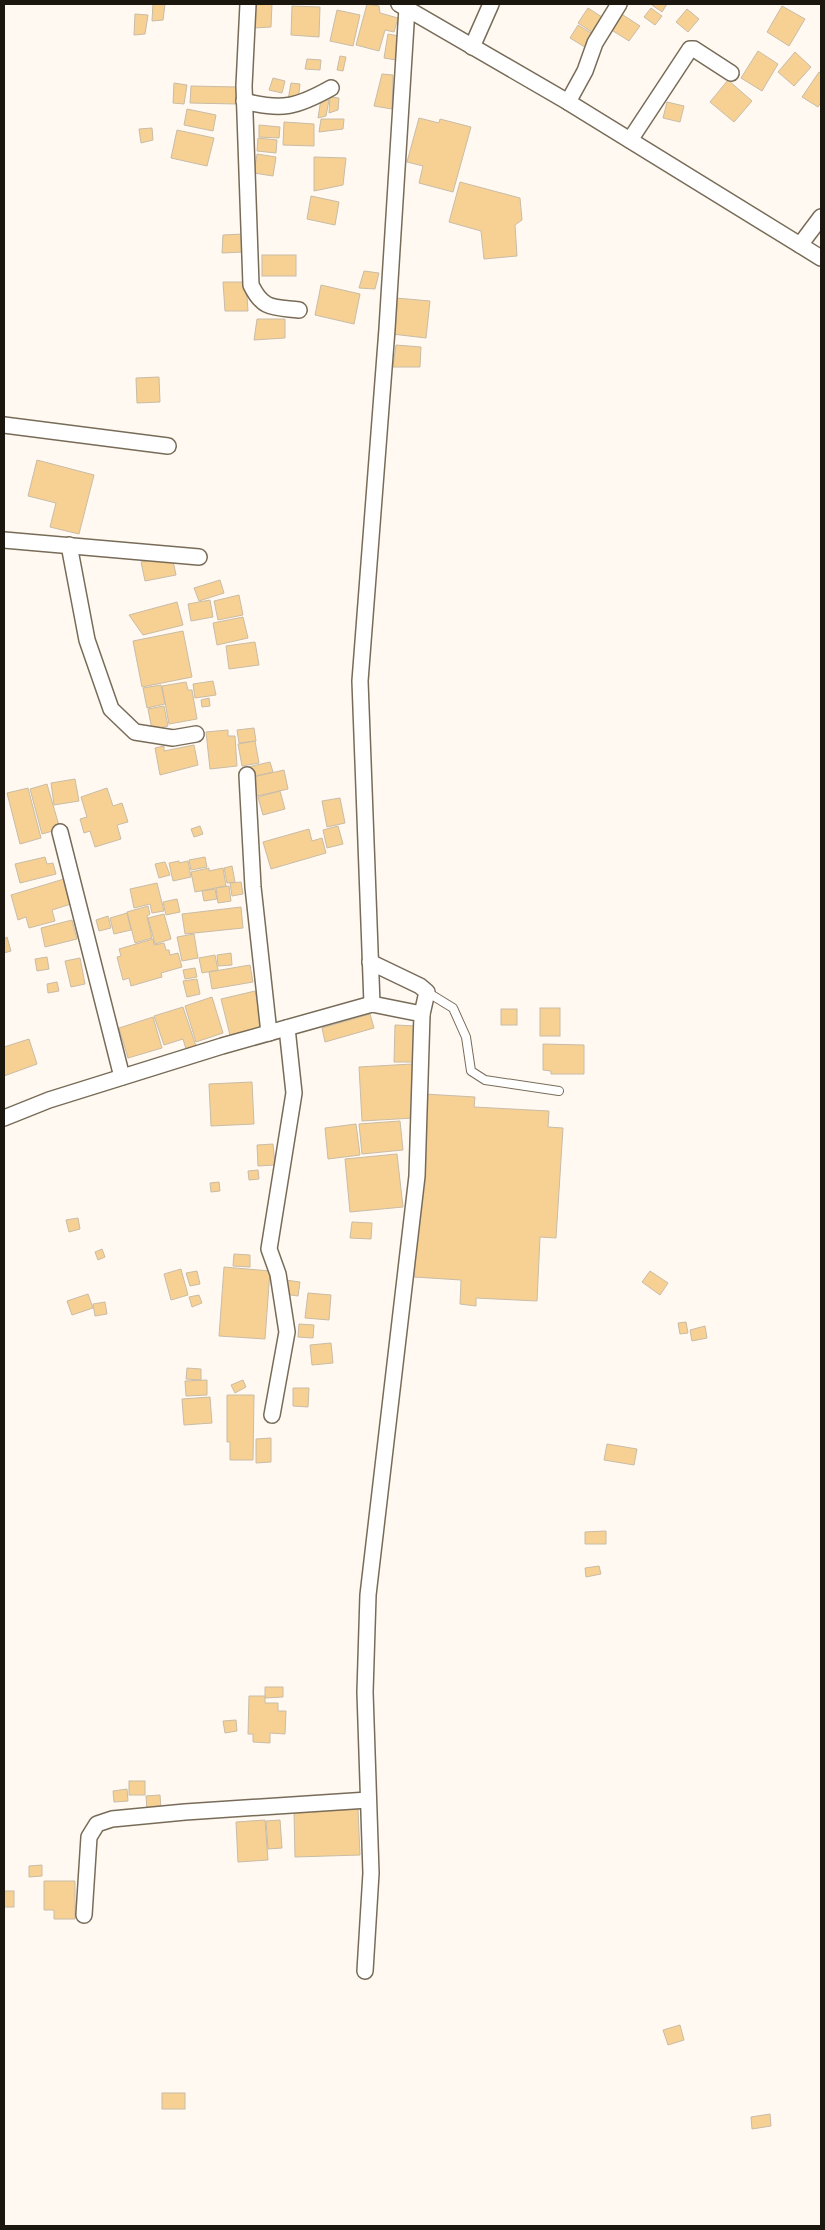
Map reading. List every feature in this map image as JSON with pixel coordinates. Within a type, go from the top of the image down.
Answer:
[{"type":"street","points":[[248,4],[244,100],[251,285],[257,299],[267,306],[298,310]]},
{"type":"street","points":[[472,47],[491,4]]},
{"type":"street","points":[[568,102],[585,71],[594,43],[620,4]]},
{"type":"street","points":[[372,1004],[360,681],[388,329],[402,6],[568,102],[821,258]]},
{"type":"street","points":[[630,140],[690,49],[694,48],[731,73]]},
{"type":"street","points":[[244,100],[264,106],[283,107],[306,102],[331,88]]},
{"type":"street","points":[[800,245],[821,217]]},
{"type":"street","points":[[4,425],[168,446]]},
{"type":"street","points":[[4,540],[199,557]]},
{"type":"street","points":[[69,545],[88,640],[111,709],[135,732],[173,738],[196,734]]},
{"type":"street","points":[[247,775],[253,887],[269,1033]]},
{"type":"street","points":[[60,832],[122,1077]]},
{"type":"street","points":[[365,1971],[371,1873],[365,1692],[368,1595],[417,1176],[422,1014],[427,992],[420,986],[370,962]]},
{"type":"street","points":[[4,1118],[49,1100],[122,1077],[372,1004],[422,1014]]},
{"type":"street","points":[[272,1415],[287,1332],[278,1274],[269,1249],[294,1093],[287,1028]]},
{"type":"street","points":[[84,1915],[89,1837],[97,1824],[112,1819],[185,1812],[368,1800]]},
{"type":"lane","points":[[427,992],[453,1008],[466,1037],[471,1071],[485,1080],[560,1091]]},
{"type":"building","points":[[153,4],[165,4],[163,20],[152,21]]},
{"type":"building","points":[[256,4],[272,4],[271,27],[254,28]]},
{"type":"building","points":[[367,4],[379,6],[380,13],[398,18],[394,32],[385,30],[379,51],[356,45]]},
{"type":"building","points":[[653,4],[667,4],[662,12]]},
{"type":"building","points":[[292,6],[320,7],[319,37],[291,35]]},
{"type":"building","points":[[782,6],[805,19],[789,46],[767,32]]},
{"type":"building","points":[[588,8],[605,19],[595,34],[578,23]]},
{"type":"building","points":[[651,8],[662,16],[655,25],[644,17]]},
{"type":"building","points":[[687,9],[699,19],[688,32],[676,22]]},
{"type":"building","points":[[337,10],[360,15],[353,46],[330,41]]},
{"type":"building","points":[[620,13],[640,26],[629,41],[610,29]]},
{"type":"building","points":[[135,14],[148,15],[145,34],[134,35]]},
{"type":"building","points":[[578,25],[596,36],[588,49],[570,38]]},
{"type":"building","points":[[388,34],[399,36],[396,60],[384,58]]},
{"type":"building","points":[[758,51],[778,64],[762,91],[741,78]]},
{"type":"building","points":[[795,52],[811,67],[794,86],[778,72]]},
{"type":"building","points":[[340,56],[346,57],[343,71],[337,70]]},
{"type":"building","points":[[307,59],[321,60],[320,70],[305,69]]},
{"type":"building","points":[[819,72],[821,73],[821,102],[818,107],[802,97]]},
{"type":"building","points":[[382,74],[393,75],[392,109],[374,106]]},
{"type":"building","points":[[273,78],[285,81],[282,93],[269,90]]},
{"type":"building","points":[[728,80],[752,101],[734,122],[710,102]]},
{"type":"building","points":[[174,83],[187,85],[184,104],[173,103]]},
{"type":"building","points":[[291,83],[300,84],[298,101],[288,100]]},
{"type":"building","points":[[191,86],[238,87],[237,104],[190,103]]},
{"type":"building","points":[[330,97],[339,98],[338,110],[329,113]]},
{"type":"building","points":[[321,99],[329,100],[326,116],[318,118]]},
{"type":"building","points":[[667,102],[684,106],[680,122],[663,118]]},
{"type":"building","points":[[187,109],[216,115],[213,131],[184,125]]},
{"type":"building","points":[[419,118],[439,123],[440,119],[471,127],[453,192],[419,183],[423,166],[407,162]]},
{"type":"building","points":[[321,119],[344,119],[343,129],[319,132]]},
{"type":"building","points":[[284,122],[314,124],[314,146],[283,145]]},
{"type":"building","points":[[259,125],[280,127],[279,138],[259,137]]},
{"type":"building","points":[[152,128],[153,140],[141,143],[139,129]]},
{"type":"building","points":[[177,130],[214,138],[207,166],[171,158]]},
{"type":"building","points":[[258,138],[277,140],[276,153],[257,151]]},
{"type":"building","points":[[257,154],[276,157],[273,176],[254,173]]},
{"type":"building","points":[[314,157],[346,158],[343,185],[314,191]]},
{"type":"building","points":[[460,182],[520,198],[522,220],[515,225],[517,256],[484,259],[481,231],[449,222]]},
{"type":"building","points":[[311,196],[339,202],[335,225],[307,219]]},
{"type":"building","points":[[243,234],[243,252],[222,253],[223,235]]},
{"type":"building","points":[[262,255],[296,255],[296,276],[262,276]]},
{"type":"building","points":[[364,271],[379,273],[375,289],[359,288]]},
{"type":"building","points":[[223,282],[246,282],[248,311],[225,311]]},
{"type":"building","points":[[321,285],[360,294],[354,324],[315,315]]},
{"type":"building","points":[[396,298],[430,301],[426,338],[392,334]]},
{"type":"building","points":[[257,319],[285,319],[285,338],[254,340]]},
{"type":"building","points":[[396,345],[421,347],[420,367],[393,367]]},
{"type":"building","points":[[159,377],[160,402],[137,403],[136,378]]},
{"type":"building","points":[[37,460],[94,475],[79,534],[50,527],[56,503],[28,496]]},
{"type":"building","points":[[172,556],[176,575],[145,581],[141,562]]},
{"type":"building","points":[[220,580],[224,593],[199,601],[194,588]]},
{"type":"building","points":[[239,595],[243,615],[218,620],[214,601]]},
{"type":"building","points":[[210,600],[213,617],[191,621],[188,604]]},
{"type":"building","points":[[177,602],[183,625],[143,635],[129,615]]},
{"type":"building","points":[[243,617],[248,638],[217,645],[213,623]]},
{"type":"building","points":[[183,631],[192,677],[142,687],[133,641]]},
{"type":"building","points":[[255,642],[259,665],[229,669],[226,646]]},
{"type":"building","points":[[213,681],[216,695],[195,698],[193,684]]},
{"type":"building","points":[[186,682],[188,690],[192,690],[197,719],[169,724],[162,686]]},
{"type":"building","points":[[161,685],[165,704],[147,708],[143,688]]},
{"type":"building","points":[[209,698],[210,706],[202,707],[201,700]]},
{"type":"building","points":[[164,706],[168,726],[152,730],[148,709]]},
{"type":"building","points":[[254,728],[256,741],[239,743],[237,730]]},
{"type":"building","points":[[228,730],[228,736],[235,736],[237,766],[210,769],[206,732]]},
{"type":"building","points":[[255,741],[259,763],[242,766],[238,744]]},
{"type":"building","points":[[194,745],[198,765],[160,775],[155,748],[164,746],[164,751]]},
{"type":"building","points":[[270,762],[273,772],[251,777],[248,767]]},
{"type":"building","points":[[284,770],[288,789],[257,796],[253,777]]},
{"type":"building","points":[[75,779],[79,801],[54,805],[51,783]]},
{"type":"building","points":[[47,784],[60,829],[42,834],[30,789]]},
{"type":"building","points":[[28,788],[41,838],[20,844],[7,793]]},
{"type":"building","points":[[107,788],[113,806],[122,803],[128,822],[117,825],[121,839],[95,847],[90,831],[84,833],[80,819],[87,817],[81,797]]},
{"type":"building","points":[[280,791],[285,809],[263,815],[258,797]]},
{"type":"building","points":[[340,798],[345,823],[327,827],[322,801]]},
{"type":"building","points":[[200,826],[203,834],[194,837],[191,829]]},
{"type":"building","points":[[338,826],[343,844],[327,848],[323,830]]},
{"type":"building","points":[[309,829],[312,841],[322,838],[326,853],[271,869],[263,842]]},
{"type":"building","points":[[45,857],[47,864],[53,863],[56,874],[20,883],[15,864]]},
{"type":"building","points":[[205,857],[207,867],[191,870],[189,860]]},
{"type":"building","points":[[179,861],[179,863],[188,861],[191,877],[173,881],[169,863]]},
{"type":"building","points":[[165,862],[170,875],[159,878],[155,864]]},
{"type":"building","points":[[232,866],[235,882],[227,883],[224,868]]},
{"type":"building","points":[[209,868],[209,871],[223,868],[226,886],[195,892],[191,872]]},
{"type":"building","points":[[64,879],[71,904],[52,910],[55,921],[29,928],[26,917],[18,920],[11,895]]},
{"type":"building","points":[[241,882],[243,894],[232,896],[230,883]]},
{"type":"building","points":[[157,883],[164,911],[152,913],[150,904],[134,908],[130,889]]},
{"type":"building","points":[[229,886],[231,901],[218,903],[216,888]]},
{"type":"building","points":[[215,889],[217,899],[204,901],[202,891]]},
{"type":"building","points":[[177,899],[180,912],[166,915],[163,902]]},
{"type":"building","points":[[148,906],[150,914],[147,916],[152,938],[135,943],[127,912]]},
{"type":"building","points":[[241,907],[243,928],[185,934],[182,914]]},
{"type":"building","points":[[127,913],[131,930],[114,934],[110,918]]},
{"type":"building","points":[[164,914],[171,939],[155,944],[148,918]]},
{"type":"building","points":[[108,916],[111,928],[99,931],[96,920]]},
{"type":"building","points":[[72,920],[77,939],[45,947],[41,928]]},
{"type":"building","points":[[194,934],[198,958],[182,961],[177,937]]},
{"type":"building","points":[[7,937],[11,951],[4,953],[4,939]]},
{"type":"building","points":[[153,939],[154,945],[164,943],[170,955],[178,953],[182,967],[161,973],[162,977],[131,986],[129,978],[123,980],[117,957],[121,956],[119,949]]},
{"type":"building","points":[[231,953],[232,965],[218,966],[217,955]]},
{"type":"building","points":[[215,955],[218,970],[202,973],[199,958]]},
{"type":"building","points":[[47,957],[49,969],[37,971],[35,959]]},
{"type":"building","points":[[80,958],[85,984],[71,987],[65,961]]},
{"type":"building","points":[[250,965],[253,982],[212,989],[209,972]]},
{"type":"building","points":[[195,968],[197,977],[185,979],[183,970]]},
{"type":"building","points":[[197,979],[200,994],[187,997],[183,981]]},
{"type":"building","points":[[57,982],[59,991],[48,993],[47,984]]},
{"type":"building","points":[[255,991],[263,1027],[230,1035],[221,999]]},
{"type":"building","points":[[212,997],[223,1033],[196,1042],[185,1006]]},
{"type":"building","points":[[183,1007],[196,1046],[186,1049],[183,1039],[164,1045],[154,1016]]},
{"type":"building","points":[[540,1008],[560,1008],[560,1036],[540,1036]]},
{"type":"building","points":[[501,1009],[517,1009],[517,1025],[501,1025]]},
{"type":"building","points":[[370,1014],[374,1028],[325,1042],[322,1028]]},
{"type":"building","points":[[153,1017],[162,1048],[128,1058],[119,1028]]},
{"type":"building","points":[[395,1025],[416,1026],[415,1062],[394,1062]]},
{"type":"building","points":[[29,1039],[37,1064],[4,1076],[4,1047]]},
{"type":"building","points":[[543,1044],[584,1045],[584,1074],[551,1074],[551,1071],[543,1070]]},
{"type":"building","points":[[412,1064],[414,1118],[362,1121],[359,1067]]},
{"type":"building","points":[[252,1082],[254,1124],[211,1126],[209,1084]]},
{"type":"building","points":[[424,1094],[475,1097],[474,1107],[549,1111],[548,1127],[563,1128],[556,1238],[540,1237],[537,1301],[476,1298],[476,1306],[460,1304],[461,1280],[414,1277]]},
{"type":"building","points":[[400,1121],[403,1150],[362,1154],[359,1124]]},
{"type":"building","points":[[356,1124],[360,1155],[328,1159],[325,1128]]},
{"type":"building","points":[[273,1144],[275,1165],[258,1166],[257,1145]]},
{"type":"building","points":[[397,1154],[403,1207],[350,1212],[345,1159]]},
{"type":"building","points":[[258,1170],[259,1179],[249,1180],[248,1171]]},
{"type":"building","points":[[219,1182],[220,1191],[211,1192],[210,1183]]},
{"type":"building","points":[[78,1218],[80,1229],[69,1232],[66,1220]]},
{"type":"building","points":[[352,1222],[372,1223],[371,1239],[350,1238]]},
{"type":"building","points":[[102,1249],[105,1257],[98,1260],[95,1252]]},
{"type":"building","points":[[234,1254],[250,1255],[250,1267],[233,1266]]},
{"type":"building","points":[[224,1267],[270,1271],[265,1339],[219,1336]]},
{"type":"building","points":[[181,1269],[188,1295],[171,1300],[164,1274]]},
{"type":"building","points":[[197,1271],[200,1284],[190,1286],[186,1273]]},
{"type":"building","points":[[650,1271],[668,1283],[660,1295],[642,1282]]},
{"type":"building","points":[[285,1280],[300,1282],[298,1296],[284,1294]]},
{"type":"building","points":[[308,1293],[331,1295],[329,1320],[305,1318]]},
{"type":"building","points":[[88,1294],[93,1308],[72,1315],[67,1301]]},
{"type":"building","points":[[199,1295],[202,1303],[192,1307],[189,1297]]},
{"type":"building","points":[[105,1302],[107,1314],[95,1316],[93,1304]]},
{"type":"building","points":[[686,1322],[688,1333],[680,1334],[678,1323]]},
{"type":"building","points":[[299,1324],[314,1325],[313,1338],[298,1337]]},
{"type":"building","points":[[705,1326],[707,1338],[692,1341],[690,1330]]},
{"type":"building","points":[[331,1343],[333,1363],[312,1365],[310,1345]]},
{"type":"building","points":[[187,1368],[201,1369],[201,1380],[186,1379]]},
{"type":"building","points":[[207,1380],[207,1395],[186,1396],[185,1381]]},
{"type":"building","points":[[243,1380],[246,1387],[235,1393],[231,1385]]},
{"type":"building","points":[[293,1388],[309,1388],[308,1407],[293,1406]]},
{"type":"building","points":[[227,1395],[254,1395],[253,1460],[230,1460],[230,1442],[227,1442]]},
{"type":"building","points":[[210,1397],[212,1423],[184,1425],[182,1399]]},
{"type":"building","points":[[271,1438],[271,1462],[256,1463],[256,1439]]},
{"type":"building","points":[[607,1444],[637,1449],[634,1465],[604,1460]]},
{"type":"building","points":[[606,1531],[606,1544],[585,1544],[585,1532]]},
{"type":"building","points":[[599,1566],[601,1574],[586,1577],[585,1568]]},
{"type":"building","points":[[265,1687],[283,1687],[283,1697],[265,1698]]},
{"type":"building","points":[[249,1696],[265,1696],[265,1703],[278,1703],[278,1711],[286,1711],[285,1734],[270,1733],[270,1743],[253,1742],[253,1734],[248,1734]]},
{"type":"building","points":[[236,1720],[237,1731],[225,1733],[223,1721]]},
{"type":"building","points":[[129,1781],[145,1781],[145,1795],[129,1795]]},
{"type":"building","points":[[127,1789],[128,1801],[114,1802],[113,1791]]},
{"type":"building","points":[[160,1795],[161,1809],[147,1810],[146,1796]]},
{"type":"building","points":[[358,1809],[360,1855],[295,1857],[294,1811]]},
{"type":"building","points":[[265,1820],[268,1860],[238,1862],[236,1822]]},
{"type":"building","points":[[280,1820],[282,1848],[268,1849],[266,1821]]},
{"type":"building","points":[[42,1865],[42,1876],[29,1877],[29,1866]]},
{"type":"building","points":[[44,1881],[75,1881],[75,1919],[54,1919],[54,1910],[44,1910]]},
{"type":"building","points":[[4,1891],[14,1891],[14,1907],[4,1907]]},
{"type":"building","points":[[680,2025],[684,2040],[668,2045],[663,2030]]},
{"type":"building","points":[[162,2093],[185,2093],[185,2109],[162,2109]]},
{"type":"building","points":[[770,2114],[771,2126],[752,2129],[751,2117]]}]
